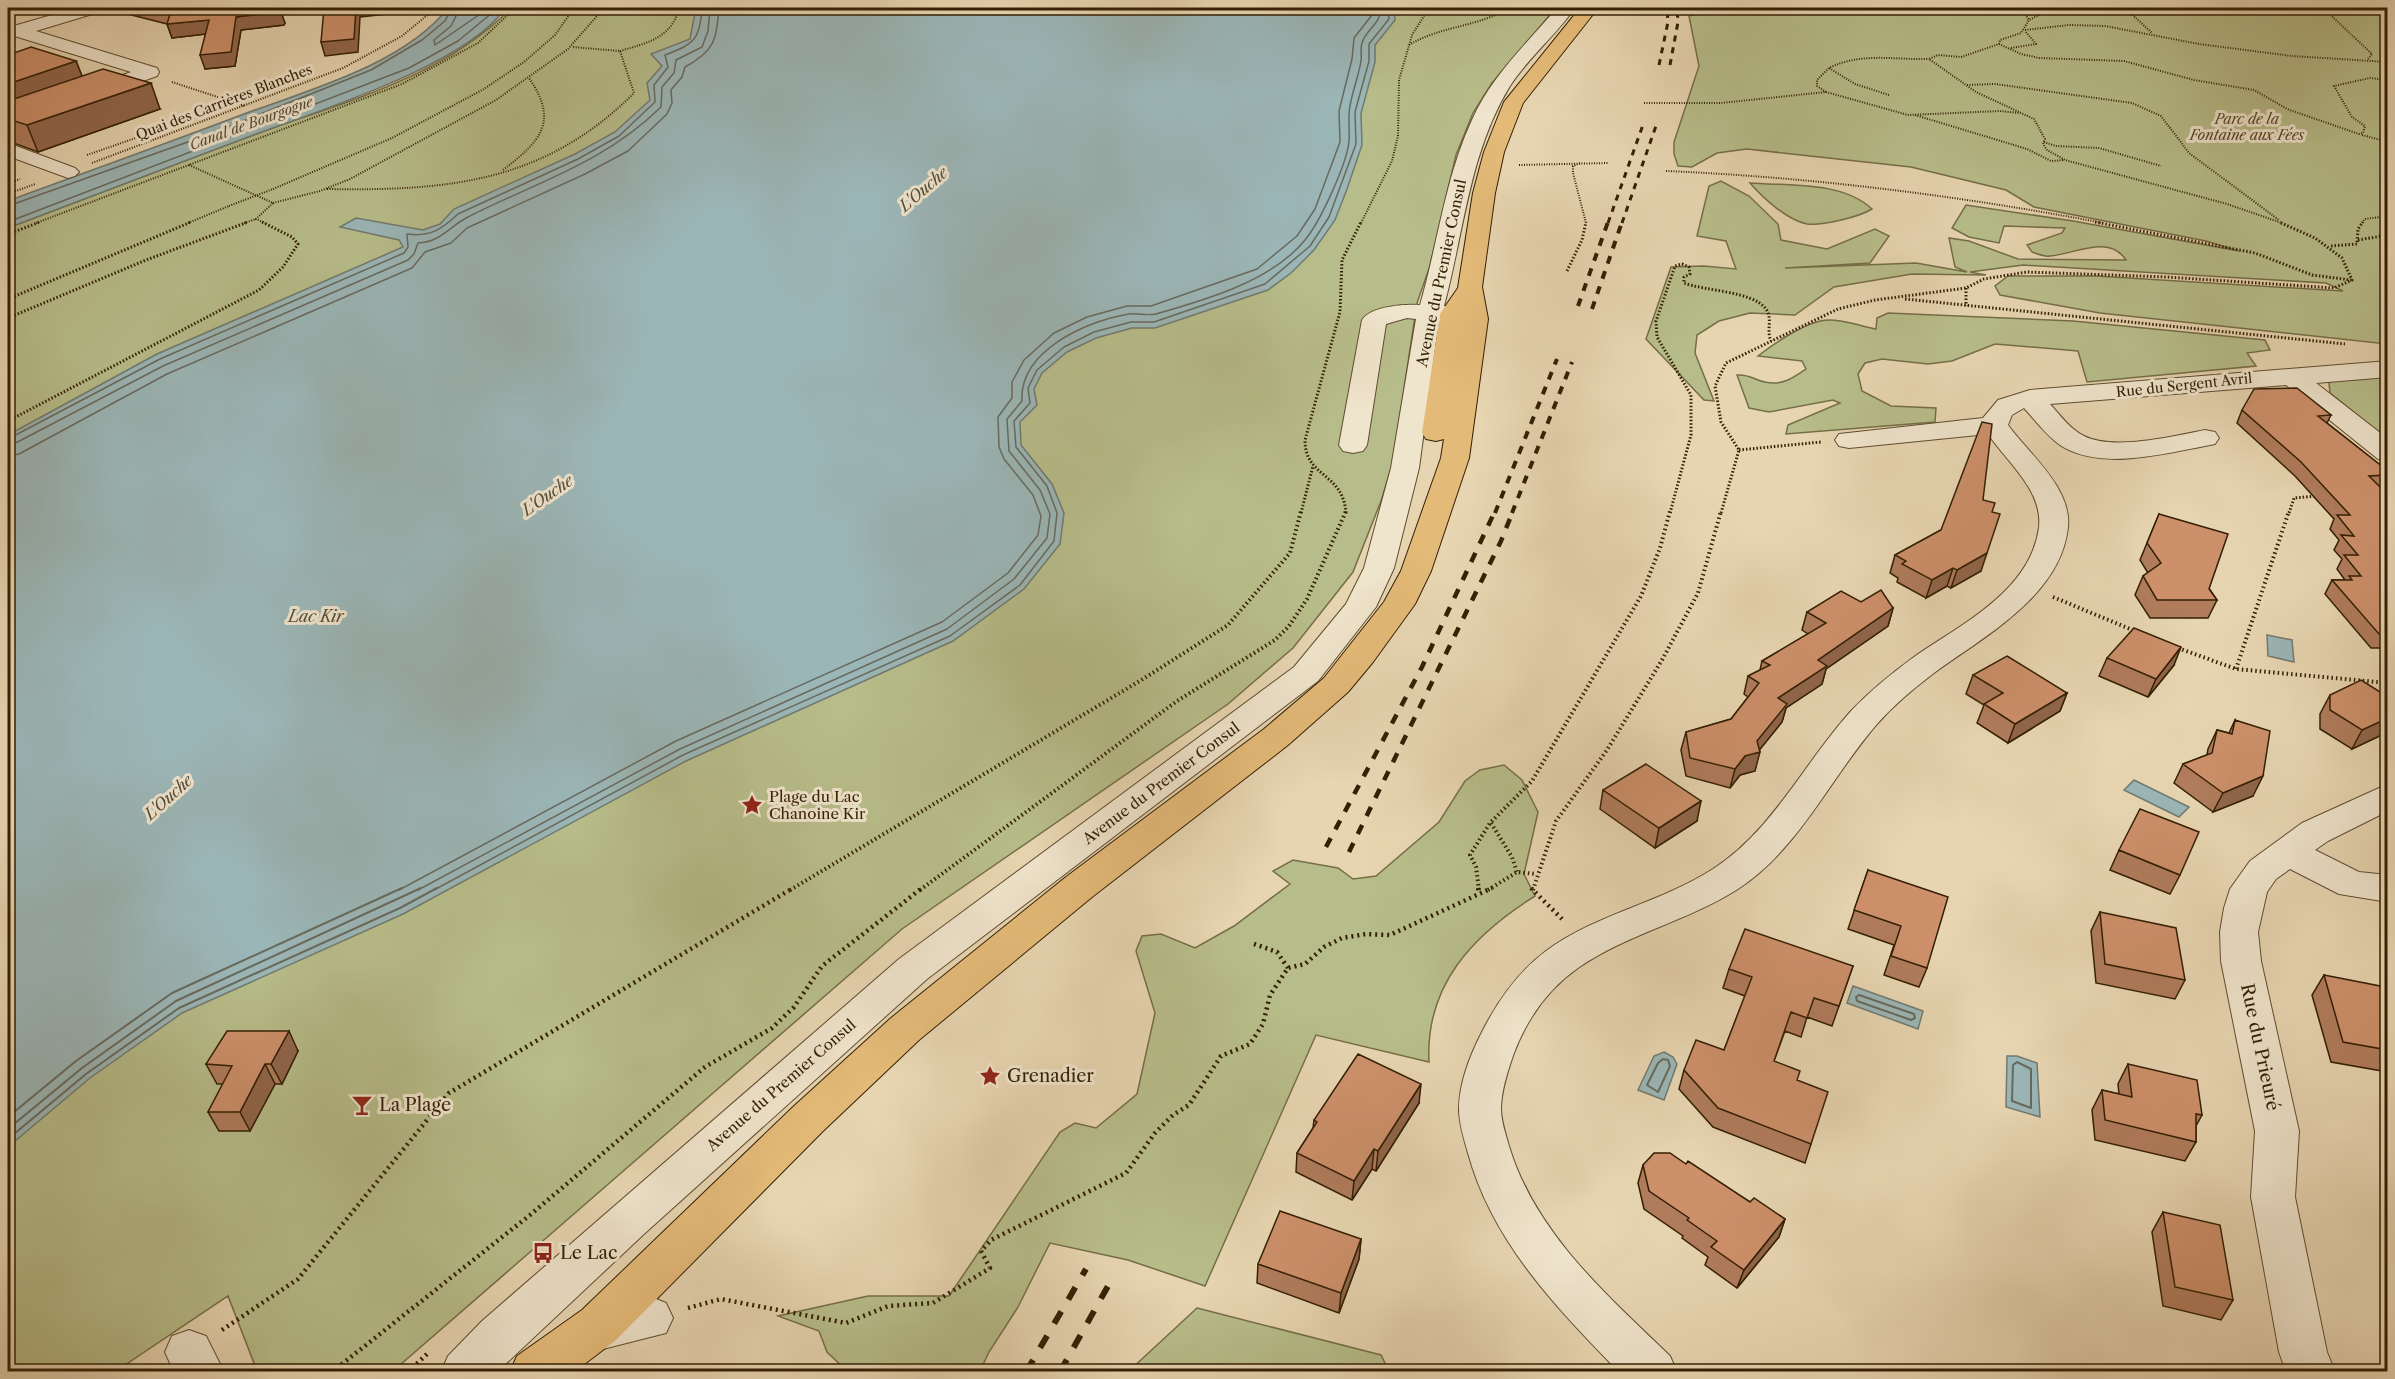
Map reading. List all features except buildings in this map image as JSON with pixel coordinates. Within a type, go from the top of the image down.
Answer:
[{"type":"main road","name":"Avenue du Premier Consul","points":[[565,1371],[595,1329],[808,1119],[904,1029],[1079,887],[1275,737],[1336,685],[1362,655],[1399,604],[1416,571],[1455,458],[1453,318],[1476,319],[1469,290],[1484,193],[1494,152],[1514,102],[1589,8]]},
{"type":"main road","name":"Avenue du Premier Consul","points":[[534,1371],[595,1329]]},
{"type":"street","points":[[12,29],[89,8]]},
{"type":"street","name":"Avenue du Premier Consul","points":[[465,1371],[499,1336],[913,969],[1306,674],[1360,607],[1379,568],[1405,468],[1426,326],[1453,318],[1463,171],[1482,118],[1503,82],[1566,8]]},
{"type":"street","points":[[8,123],[149,74],[149,71],[12,29]]},
{"type":"street","points":[[8,149],[61,169]]},
{"type":"street","points":[[1353,445],[1374,320],[1407,311],[1453,318]]},
{"type":"street","name":"Rue du Sergent Avril","points":[[1995,425],[2000,411],[2008,404],[2030,398],[2290,375],[2388,369]]},
{"type":"street","points":[[2290,375],[2388,453]]},
{"type":"street","points":[[2030,398],[2072,441],[2095,449],[2176,443],[2205,438]]},
{"type":"street","points":[[1653,1371],[1583,1301],[1542,1253],[1509,1204],[1489,1155],[1480,1108],[1491,1060],[1506,1020],[1532,986],[1561,959],[1586,943],[1716,884],[1747,864],[1766,847],[1799,806],[1846,738],[1866,715],[1934,658],[1991,621],[2027,587],[2050,538],[2055,521],[2053,504],[2037,478],[2008,447],[1995,425],[1849,440]]},
{"type":"street","name":"Rue du Prieuré","points":[[2311,1371],[2303,1352],[2273,1197],[2277,1131],[2241,961],[2239,932],[2249,889],[2263,870],[2290,853],[2315,832],[2388,796]]},
{"type":"street","points":[[2290,853],[2352,885],[2388,889]]},
{"type":"street","points":[[595,1329],[649,1318]]},
{"type":"path","name":"Quai des Carrières Blanches","points":[[8,194],[61,169],[246,107],[381,50],[413,29],[436,8]]},
{"type":"path","points":[[8,234],[402,84],[464,52],[506,21],[515,8]]},
{"type":"path","points":[[8,299],[370,149],[510,74],[561,30],[574,8]]},
{"type":"path","points":[[8,318],[146,260],[256,219],[273,203],[327,189],[378,165],[459,121],[529,78],[572,47],[604,8]]},
{"type":"path","points":[[572,47],[620,51],[670,31],[677,22],[679,8]]},
{"type":"path","points":[[332,1371],[530,1215],[705,1067],[772,1028],[794,1007],[822,966],[866,929],[1160,713],[1275,640],[1289,626],[1307,599],[1343,523],[1346,503],[1336,484],[1313,466],[1305,454],[1305,440],[1340,312],[1342,260],[1392,161],[1398,136],[1399,80],[1408,46],[1428,8]]},
{"type":"path","points":[[1408,46],[1420,38],[1488,17],[1509,8]]},
{"type":"path","points":[[2021,8],[2029,21]]},
{"type":"path","points":[[2053,8],[2029,21],[2024,30],[2016,36],[2000,40],[1999,44],[1960,57],[1897,59],[1877,56],[1839,62],[1817,80],[1817,86],[1827,92],[1872,106],[1912,114],[2027,149],[2051,161],[2064,160]]},
{"type":"path","points":[[2125,8],[2152,34]]},
{"type":"path","points":[[2323,8],[2372,54],[2367,60]]},
{"type":"path","points":[[2024,30],[2087,26],[2292,56],[2388,62]]},
{"type":"path","points":[[2007,48],[2036,44],[2024,30]]},
{"type":"path","points":[[1999,44],[2039,58],[2124,61],[2194,80],[2254,90],[2287,109],[2388,142]]},
{"type":"path","points":[[327,189],[383,192],[449,185],[518,168],[564,147],[619,112],[634,93],[620,51]]},
{"type":"path","points":[[1929,59],[1967,85],[2034,119],[2045,139],[2047,150],[2064,160],[2190,191],[2285,224],[2330,246],[2346,260],[2352,280]]},
{"type":"path","points":[[1829,68],[1855,84],[1890,95]]},
{"type":"path","points":[[149,74],[246,107]]},
{"type":"path","points":[[501,172],[537,142],[545,120],[540,92],[529,78]]},
{"type":"path","points":[[2359,134],[2363,133],[2365,126],[2352,117],[2334,86],[2370,78],[2388,80]]},
{"type":"path","points":[[1967,85],[1995,84],[2132,103],[2161,116],[2189,153],[2285,224]]},
{"type":"path","points":[[1644,103],[1720,103],[1827,92]]},
{"type":"path","points":[[8,184],[61,169],[236,103]]},
{"type":"path","points":[[1912,114],[2000,111],[2023,114]]},
{"type":"path","points":[[2044,142],[2056,146],[2106,150],[2161,166]]},
{"type":"path","points":[[1567,271],[1583,240],[1585,210],[1573,184],[1573,166],[1580,163]]},
{"type":"path","points":[[1491,167],[1609,163]]},
{"type":"path","points":[[189,165],[273,203]]},
{"type":"path","points":[[1666,171],[1717,173],[1937,196],[2091,221],[2255,253],[2312,274],[2352,280]]},
{"type":"path","points":[[2330,246],[2357,244],[2358,229],[2365,219],[2388,216]]},
{"type":"path","points":[[8,422],[259,290],[283,267],[298,244],[292,237],[256,219]]},
{"type":"path","points":[[2358,240],[2388,235]]},
{"type":"path","points":[[1479,893],[1476,867],[1470,855],[1490,823],[1532,781],[1641,596],[1660,548],[1691,435],[1691,395],[1677,367],[1657,337],[1656,321],[1675,266],[1682,264],[1689,267],[1690,274],[1684,277],[1684,283],[1693,289],[1748,297],[1760,304],[1770,313],[1771,324],[1767,333],[1771,341]]},
{"type":"path","points":[[1586,943],[1531,888],[1556,821],[1607,750],[1662,660],[1698,593],[1739,450],[1721,422],[1715,387],[1726,363],[1838,309],[1875,300],[1966,288],[1984,279],[2027,272],[2143,276],[2334,288],[2352,280]]},
{"type":"path","points":[[1966,288],[1966,306]]},
{"type":"path","points":[[1898,298],[2351,345]]},
{"type":"path","points":[[1739,450],[1849,440]]},
{"type":"path","points":[[195,1362],[298,1279],[449,1093],[1133,685],[1228,625],[1290,553],[1313,466]]},
{"type":"path","points":[[2236,669],[2294,498],[2318,496]]},
{"type":"path","points":[[2027,587],[2138,632]]},
{"type":"path","points":[[2171,645],[2236,669],[2388,682]]},
{"type":"path","points":[[1490,823],[1512,857],[1517,872]]},
{"type":"path","points":[[649,1318],[721,1299],[846,1323],[863,1312],[913,1300],[933,1304],[990,1268],[981,1251],[991,1240],[1126,1173],[1155,1133],[1173,1115],[1189,1105],[1221,1056],[1250,1044],[1263,1024],[1270,995],[1288,968],[1305,964],[1324,947],[1342,938],[1366,934],[1390,935],[1498,886],[1517,872],[1536,874]]},
{"type":"path","points":[[1254,944],[1277,952],[1288,968]]},
{"type":"green space","points":[[511,8],[1556,8],[1492,83],[1473,113],[1456,155],[1430,266],[1417,303],[1393,462],[1381,501],[1353,572],[1293,648],[1228,704],[902,929],[393,1371],[257,1371],[228,1296],[116,1371],[8,1372],[8,228],[391,85],[456,52],[485,32]]},
{"type":"green space","name":"Parc de la Fontaine aux Fées","points":[[1718,8],[2387,8],[2387,344],[2100,313],[2000,295],[1995,286],[2008,276],[2096,276],[2343,291],[2326,283],[2023,265],[1970,272],[1986,275],[1912,274],[1834,287],[1795,315],[1750,313],[1719,321],[1697,335],[1695,353],[1714,401],[1704,400],[1646,339],[1671,267],[1704,266],[1736,269],[1726,241],[1697,236],[1709,186],[1721,181],[1749,196],[1778,224],[1781,240],[1827,249],[1875,229],[1889,236],[1870,263],[1785,268],[1916,263],[1967,272],[1955,267],[1949,238],[1969,241],[2018,259],[2126,260],[2119,252],[2110,248],[2091,248],[2048,256],[2032,252],[2027,245],[2062,233],[2065,228],[2004,226],[1999,243],[1969,237],[1952,228],[1966,205],[2073,221],[2239,251],[2206,241],[2034,207],[2006,190],[1911,167],[1747,149],[1717,153],[1692,167],[1678,166],[1674,154],[1674,142],[1699,66],[1689,16]]},
{"type":"green space","points":[[1750,183],[1830,189],[1860,200],[1872,209],[1840,220],[1822,224],[1807,224],[1791,218],[1768,202]]},
{"type":"green space","points":[[1888,313],[2073,321],[2265,340],[2270,350],[2247,353],[2256,366],[2087,382],[2078,351],[1995,344],[1952,361],[1928,364],[1882,359],[1865,363],[1858,374],[1862,391],[1891,406],[1936,408],[1935,422],[1786,434],[1788,425],[1840,403],[1833,400],[1769,412],[1749,408],[1737,375],[1777,383],[1792,378],[1806,369],[1802,361],[1758,356],[1771,346],[1796,331],[1820,321],[1841,321],[1876,329],[1877,318]]},
{"type":"green space","points":[[2387,376],[2387,439],[2330,393],[2329,383],[2339,377]]},
{"type":"green space","points":[[1504,765],[1522,780],[1538,812],[1524,874],[1535,896],[1492,928],[1473,945],[1457,965],[1444,986],[1435,1009],[1430,1034],[1429,1062],[1316,1035],[1205,1286],[1128,1260],[1050,1243],[1018,1307],[989,1352],[980,1371],[847,1371],[827,1352],[819,1331],[778,1316],[868,1296],[949,1296],[1060,1132],[1075,1123],[1096,1128],[1137,1094],[1155,1013],[1136,951],[1142,936],[1161,934],[1195,948],[1234,926],[1290,884],[1273,871],[1293,860],[1338,868],[1353,879],[1376,876],[1439,822],[1465,781],[1480,770]]},
{"type":"green space","points":[[1197,1308],[1381,1355],[1389,1371],[1129,1371]]},
{"type":"water","name":"Canal de Bourgogne","points":[[448,8],[505,8],[486,29],[458,49],[385,86],[8,228],[8,201],[354,73],[407,45],[429,28]]},
{"type":"water","name":"Lac Kir","points":[[696,8],[1394,8],[1395,20],[1375,45],[1375,62],[1361,113],[1362,145],[1335,220],[1314,250],[1291,273],[1268,290],[1155,328],[1132,328],[1096,338],[1067,352],[1042,373],[1034,389],[1037,405],[1020,422],[1021,445],[1052,484],[1064,513],[1060,544],[1024,589],[953,641],[686,761],[403,914],[182,1013],[90,1078],[8,1147],[8,435],[157,354],[403,247],[399,240],[340,227],[356,218],[423,230],[440,224],[454,209],[575,154],[615,132],[650,100],[647,83],[662,66],[651,54],[690,39]]},
{"type":"water","points":[[2267,635],[2292,640],[2294,662],[2268,656]]},
{"type":"water","points":[[2134,780],[2189,807],[2179,817],[2124,790]]},
{"type":"water","points":[[1853,986],[1923,1011],[1918,1029],[1847,1003]]},
{"type":"water","points":[[1664,1052],[1673,1057],[1677,1064],[1664,1100],[1638,1090],[1654,1056]]},
{"type":"water","points":[[2007,1056],[2017,1056],[2037,1063],[2040,1117],[2006,1107]]},
{"type":"railway","points":[[1659,65],[1668,22],[1667,8]]},
{"type":"railway","points":[[1670,65],[1678,22],[1677,8]]},
{"type":"railway","points":[[1608,223],[1644,122]]},
{"type":"railway","points":[[1622,223],[1657,123]]},
{"type":"railway","points":[[1578,306],[1608,222]]},
{"type":"railway","points":[[1592,309],[1622,222]]},
{"type":"railway","points":[[1495,513],[1557,359]]},
{"type":"railway","points":[[1512,513],[1572,362]]},
{"type":"railway","points":[[1326,847],[1422,667],[1495,511]]},
{"type":"railway","points":[[1349,852],[1501,541],[1513,511]]},
{"type":"railway","points":[[1026,1372],[1086,1269]]},
{"type":"railway","points":[[1060,1372],[1113,1277]]},
{"type":"place","name":"Plage du Lac Chanoine Kir","points":[[752,805]]},
{"type":"place","name":"Grenadier","points":[[990,1076]]},
{"type":"place","name":"La Plage","points":[[362,1105]]},
{"type":"place","name":"Le Lac","points":[[543,1253]]},
{"type":"water label","name":"L'Ouche","points":[[923,189]]},
{"type":"water label","name":"L'Ouche","points":[[547,495]]},
{"type":"water label","name":"L'Ouche","points":[[168,797]]}]
